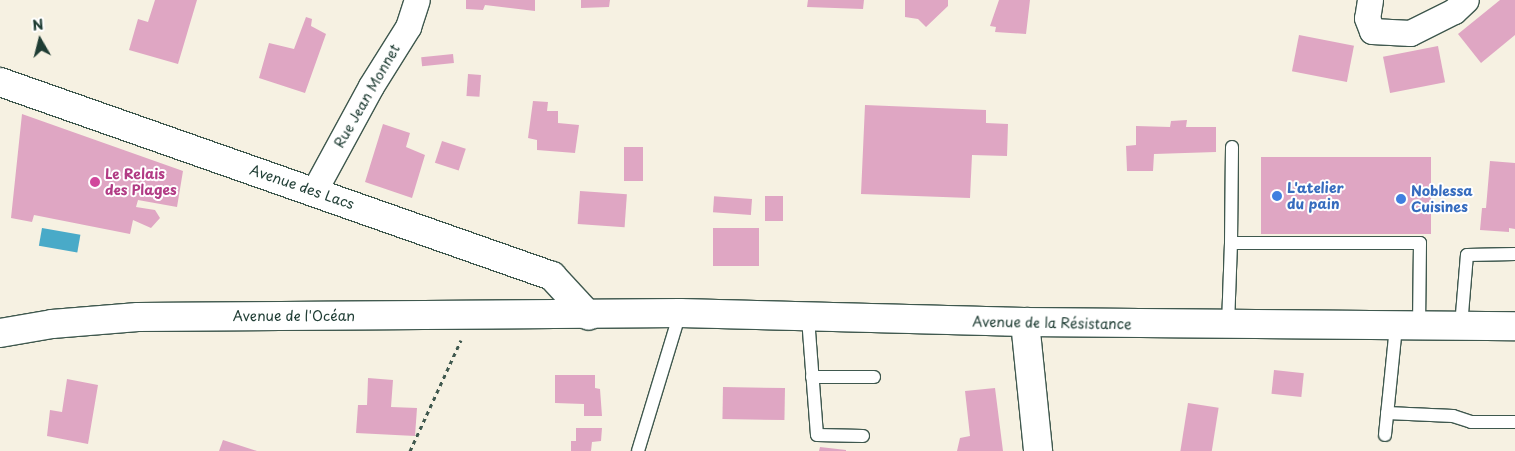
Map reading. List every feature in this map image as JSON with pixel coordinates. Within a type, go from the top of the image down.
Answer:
[{"type":"main road","name":"Avenue des Lacs","points":[[0,82],[552,276],[589,316]]},
{"type":"main road","name":"Avenue de la Résistance","points":[[589,316],[680,313],[808,318],[1025,322],[1515,326]]},
{"type":"main road","name":"Avenue de l'Océan","points":[[0,333],[52,324],[138,317],[589,316]]},
{"type":"main road","points":[[1025,322],[1038,451]]},
{"type":"street","name":"Rue Jean Monnet","points":[[314,191],[371,86],[408,27],[417,0]]},
{"type":"street","points":[[1370,0],[1367,18],[1372,31],[1410,33],[1454,11],[1466,0]]},
{"type":"lane","points":[[1228,325],[1232,147]]},
{"type":"lane","points":[[1231,243],[1420,243],[1408,326],[1387,413],[1385,436]]},
{"type":"lane","points":[[1461,326],[1467,255],[1515,254]]},
{"type":"lane","points":[[638,451],[680,313]]},
{"type":"lane","points":[[808,318],[817,435],[863,436]]},
{"type":"lane","points":[[812,377],[874,377]]},
{"type":"lane","points":[[1387,413],[1453,416],[1470,422],[1515,422]]},
{"type":"path","points":[[410,451],[472,316]]},
{"type":"water","points":[[42,228],[80,235],[77,252],[39,246]]},
{"type":"building","points":[[155,0],[197,0],[178,64],[129,50],[138,19],[148,22]]},
{"type":"building","points":[[466,0],[535,0],[535,11],[485,5],[483,10],[466,9]]},
{"type":"building","points":[[581,0],[610,0],[609,7],[581,8]]},
{"type":"building","points":[[808,0],[864,0],[863,9],[807,7]]},
{"type":"building","points":[[905,0],[948,0],[948,6],[926,27],[918,19],[905,17]]},
{"type":"building","points":[[999,0],[1030,0],[1026,34],[995,32],[996,27],[990,26]]},
{"type":"building","points":[[1500,0],[1515,0],[1515,35],[1481,63],[1458,34]]},
{"type":"building","points":[[306,17],[312,19],[311,26],[326,34],[305,93],[259,78],[269,43],[294,49]]},
{"type":"building","points":[[1299,35],[1354,46],[1347,82],[1292,71]]},
{"type":"building","points":[[1438,46],[1445,82],[1390,93],[1383,57]]},
{"type":"building","points":[[453,54],[454,63],[422,66],[421,57]]},
{"type":"building","points":[[468,74],[481,75],[479,97],[466,96]]},
{"type":"building","points":[[533,101],[548,102],[547,111],[558,111],[558,123],[579,125],[575,153],[537,150],[537,140],[528,138]]},
{"type":"building","points":[[865,105],[986,110],[986,123],[1008,124],[1007,156],[972,155],[970,198],[861,194]]},
{"type":"building","points":[[22,114],[183,171],[177,207],[138,200],[136,207],[155,210],[160,218],[151,228],[133,220],[130,234],[34,215],[32,222],[11,218]]},
{"type":"building","points":[[1187,120],[1186,127],[1216,127],[1216,152],[1154,154],[1153,171],[1127,171],[1126,146],[1136,145],[1136,126],[1170,127],[1171,121]]},
{"type":"building","points":[[383,124],[410,133],[406,147],[425,155],[412,198],[365,182]]},
{"type":"building","points":[[442,141],[466,149],[459,171],[435,163]]},
{"type":"building","points":[[624,147],[643,147],[643,181],[624,181]]},
{"type":"building","points":[[1261,157],[1431,157],[1431,234],[1261,234]]},
{"type":"building","points":[[1490,161],[1515,163],[1515,229],[1509,228],[1509,232],[1480,230],[1482,208],[1486,208]]},
{"type":"building","points":[[580,191],[627,194],[625,227],[578,224]]},
{"type":"building","points":[[714,196],[752,199],[751,215],[713,212]]},
{"type":"building","points":[[765,196],[783,196],[783,221],[765,221]]},
{"type":"building","points":[[713,228],[759,228],[759,266],[713,266]]},
{"type":"building","points":[[1274,370],[1304,373],[1301,397],[1271,394]]},
{"type":"building","points":[[555,375],[595,375],[595,388],[600,389],[602,416],[584,416],[584,404],[555,403]]},
{"type":"building","points":[[368,378],[393,380],[391,407],[417,408],[415,436],[356,433],[358,405],[367,405]]},
{"type":"building","points":[[67,379],[98,385],[88,444],[47,436],[50,410],[62,412]]},
{"type":"building","points":[[723,387],[785,388],[784,420],[722,419]]},
{"type":"building","points":[[995,388],[1003,451],[957,451],[960,438],[970,436],[965,391]]},
{"type":"building","points":[[1188,403],[1219,408],[1212,451],[1180,451]]},
{"type":"building","points":[[576,428],[602,428],[601,441],[592,442],[591,451],[571,451],[571,441],[576,441]]},
{"type":"building","points":[[223,440],[257,451],[219,451]]},
{"type":"building","points":[[820,447],[846,450],[846,451],[819,451]]},
{"type":"place","name":"Le Relais des Plages","points":[[95,182]]},
{"type":"place","name":"L'atelier du pain","points":[[1277,196]]},
{"type":"place","name":"Noblessa Cuisines","points":[[1401,199]]}]
